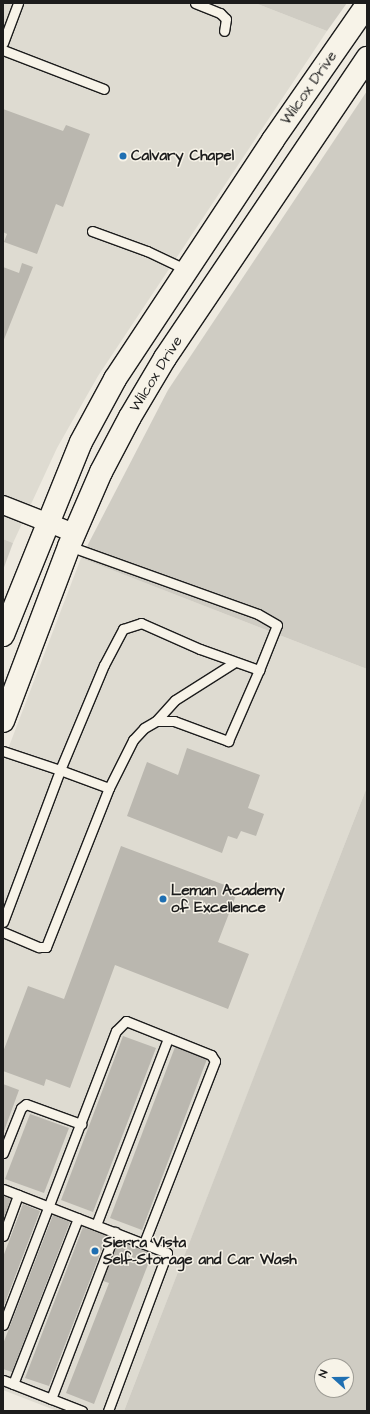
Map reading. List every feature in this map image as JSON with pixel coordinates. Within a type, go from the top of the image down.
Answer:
[{"type":"street","name":"Wilcox Drive","points":[[3,635],[47,522],[81,442],[115,378],[273,140],[367,5]]},
{"type":"street","name":"Wilcox Drive","points":[[3,721],[72,539],[101,472],[130,417],[165,358],[367,58]]},
{"type":"street","points":[[3,505],[47,522],[72,539]]},
{"type":"lane","points":[[3,43],[18,3]]},
{"type":"lane","points":[[195,3],[220,13],[226,18],[224,31]]},
{"type":"lane","points":[[3,50],[104,89]]},
{"type":"lane","points":[[92,231],[147,251],[187,270]]},
{"type":"lane","points":[[72,539],[258,614],[277,625],[228,741],[174,721],[156,721]]},
{"type":"lane","points":[[3,922],[60,770],[104,665],[123,629],[141,623],[259,670]]},
{"type":"lane","points":[[3,932],[39,947],[46,947],[109,788],[133,740],[144,728],[156,721],[174,700],[236,662]]},
{"type":"lane","points":[[3,751],[109,788]]},
{"type":"lane","points":[[3,1325],[80,1124],[120,1025],[126,1021],[210,1055],[215,1061],[144,1243]]},
{"type":"lane","points":[[96,1225],[168,1038]]},
{"type":"lane","points":[[3,1152],[21,1108],[26,1104],[80,1124]]},
{"type":"lane","points":[[3,1189],[168,1252],[108,1411]]},
{"type":"lane","points":[[3,1236],[18,1195]]},
{"type":"lane","points":[[13,1384],[78,1218]]},
{"type":"lane","points":[[51,1399],[115,1232]]},
{"type":"lane","points":[[3,1380],[82,1411]]},
{"type":"shaded area","name":"Calvary Chapel","points":[[3,3],[255,3],[327,31],[98,376],[57,448],[13,543],[3,539]]},
{"type":"shaded area","points":[[255,3],[347,3],[327,31]]},
{"type":"shaded area","points":[[367,91],[367,669],[81,558],[168,390]]},
{"type":"shaded area","points":[[3,539],[13,543],[3,570]]},
{"type":"shaded area","name":"Leman Academy of Excellence","points":[[81,558],[367,669],[367,787],[124,1411],[57,1411],[3,1390],[3,762]]},
{"type":"shaded area","points":[[367,787],[367,1411],[124,1411],[258,1066]]},
{"type":"building","points":[[3,109],[63,131],[66,125],[90,134],[63,207],[56,204],[37,254],[4,242],[7,234],[3,232]]},
{"type":"building","points":[[22,263],[33,267],[3,342],[3,267],[19,273]]},
{"type":"building","points":[[187,748],[260,775],[248,808],[264,814],[256,836],[241,831],[237,839],[228,836],[222,853],[127,816],[147,762],[178,775]]},
{"type":"building","points":[[121,846],[238,890],[218,942],[249,954],[228,1009],[115,965],[70,1088],[46,1079],[44,1086],[3,1071],[3,1052],[28,986],[64,999]]},
{"type":"building","points":[[123,1036],[156,1048],[93,1212],[61,1200]]},
{"type":"building","points":[[175,1047],[207,1059],[142,1230],[110,1218]]},
{"type":"building","points":[[3,1084],[19,1090],[3,1134]]},
{"type":"building","points":[[30,1114],[69,1128],[44,1193],[5,1179]]},
{"type":"building","points":[[3,1196],[11,1199],[3,1220]]},
{"type":"building","points":[[23,1204],[40,1211],[3,1308],[3,1257]]},
{"type":"building","points":[[53,1215],[70,1222],[12,1372],[3,1369],[3,1344]]},
{"type":"building","points":[[83,1227],[107,1236],[49,1386],[25,1378]]},
{"type":"building","points":[[119,1240],[152,1254],[94,1404],[66,1393],[109,1283],[103,1281]]},
{"type":"place","name":"Calvary Chapel","points":[[123,156]]},
{"type":"place","name":"Leman Academy of Excellence","points":[[163,899]]},
{"type":"place","name":"Sierra Vista Self-Storage and Car Wash","points":[[95,1251]]}]
